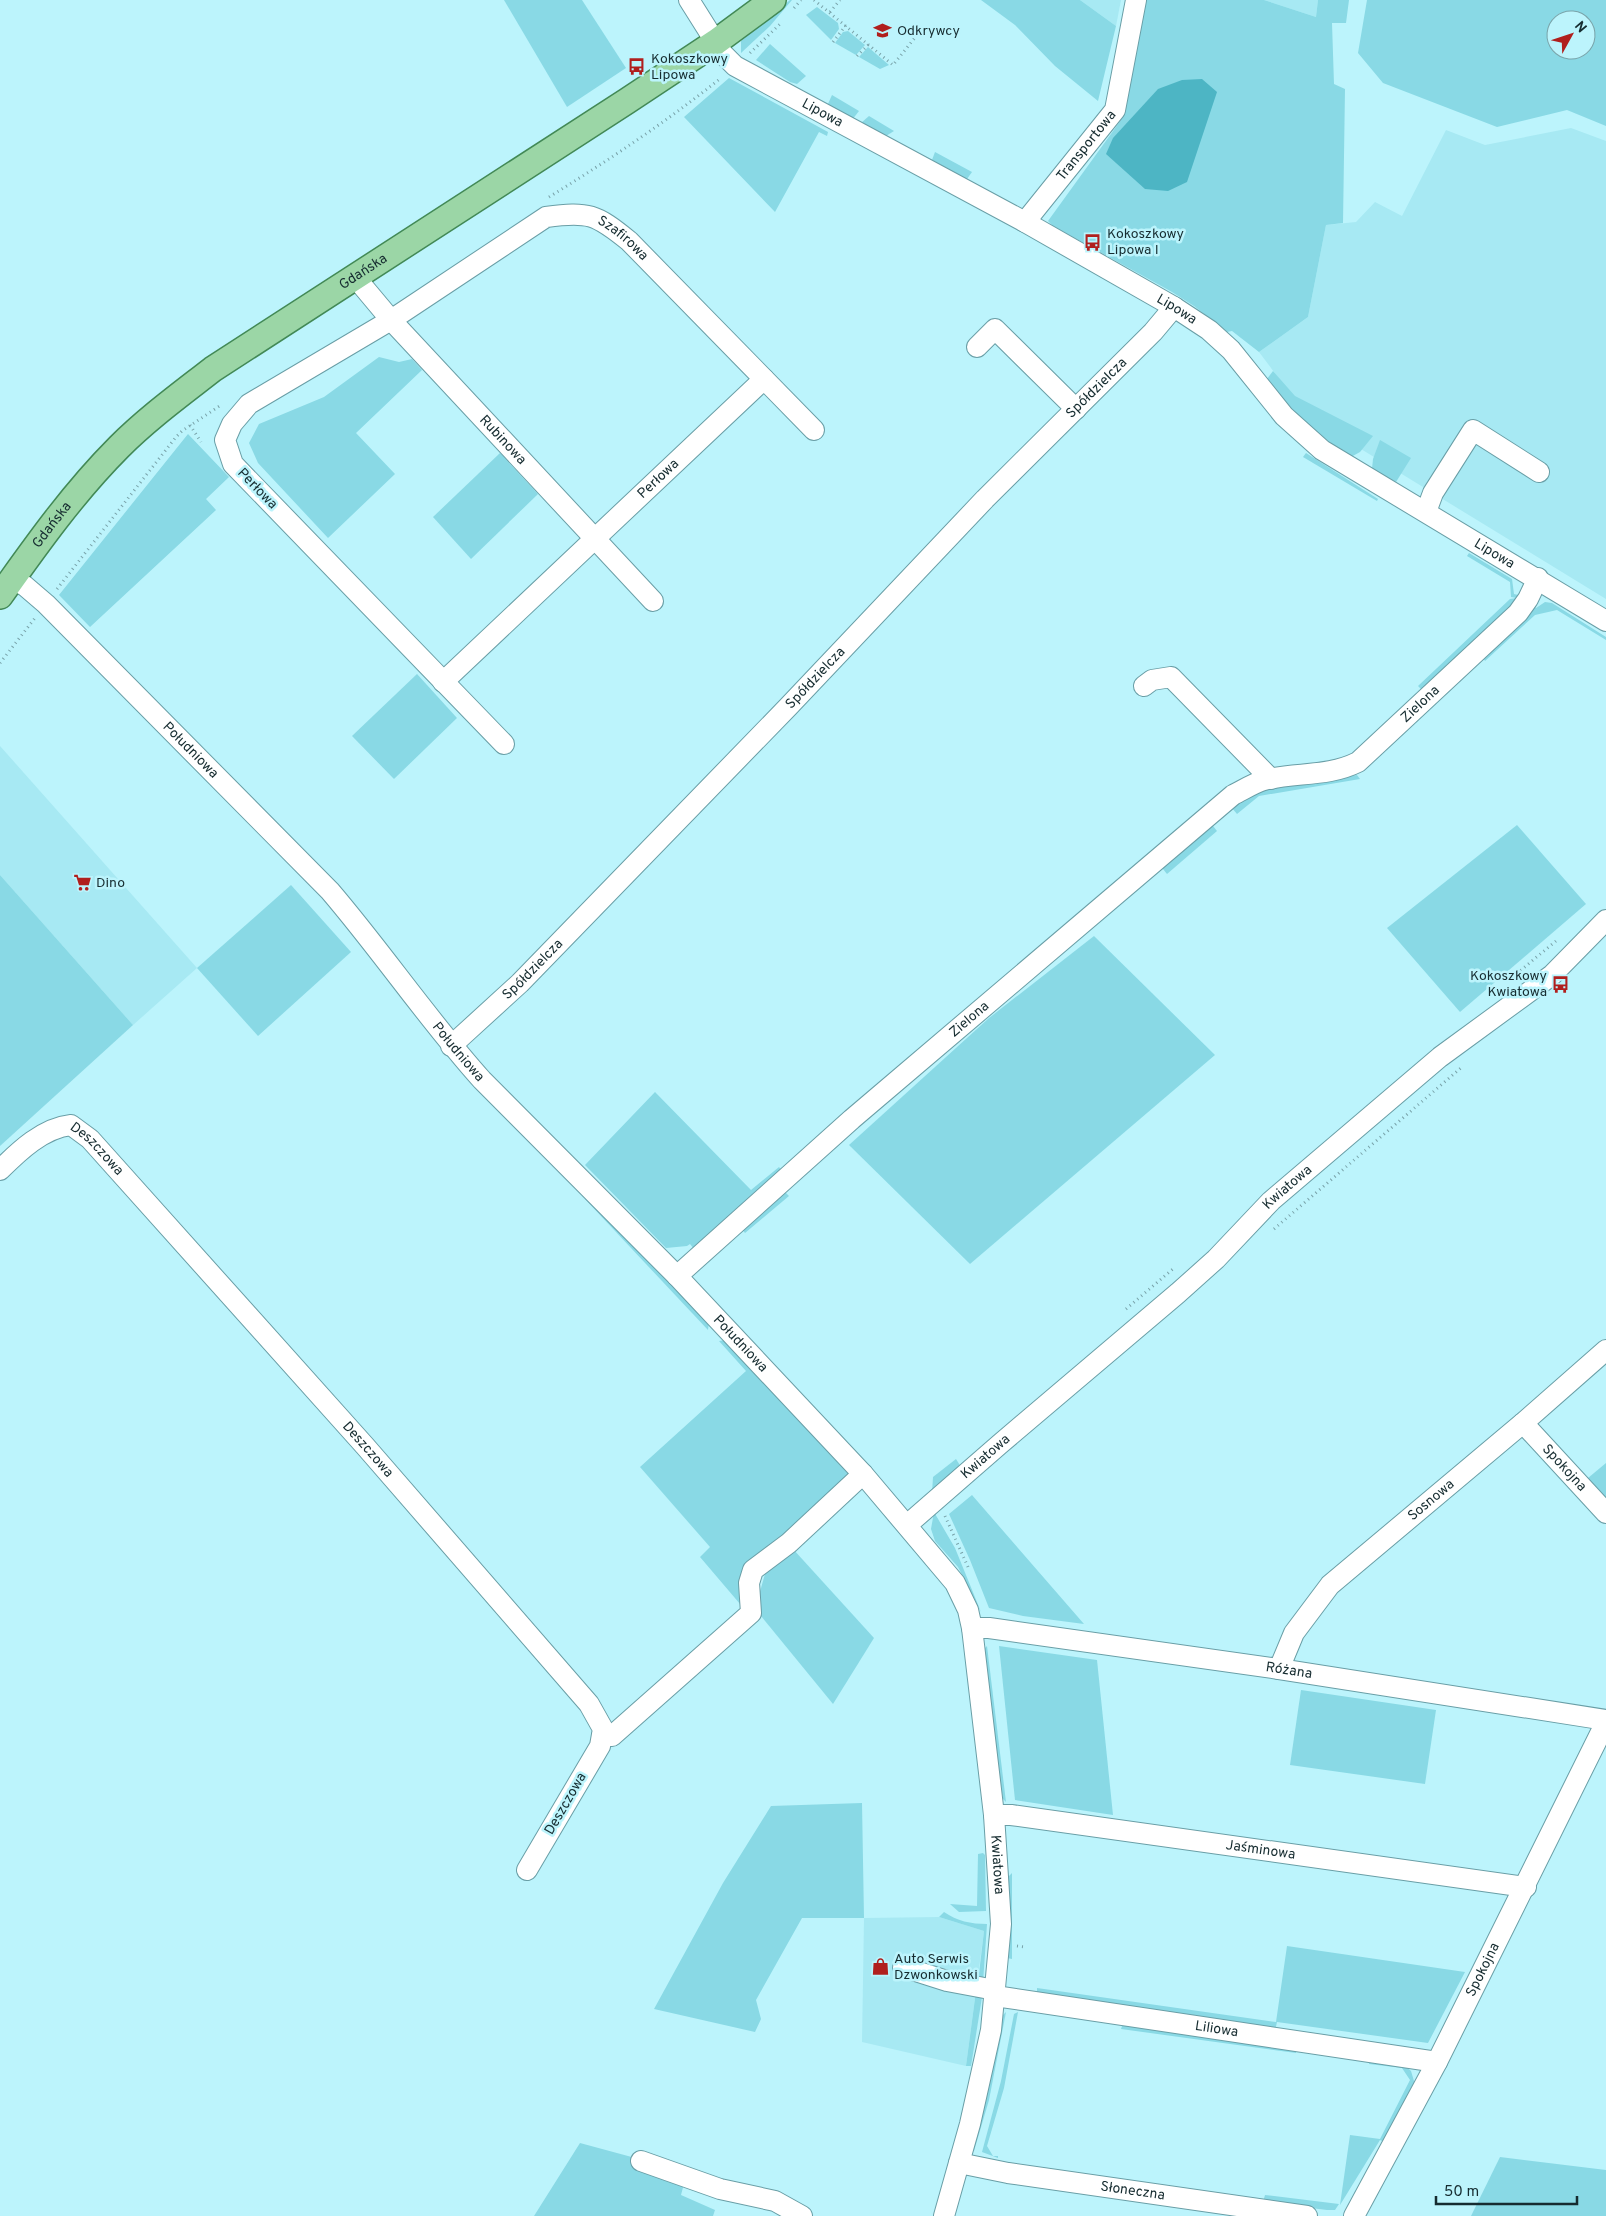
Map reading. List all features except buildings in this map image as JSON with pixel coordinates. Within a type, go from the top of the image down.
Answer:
[{"type":"main road","name":"Gdańska","points":[[6,587],[62,511],[119,447],[154,416],[213,369],[716,42],[781,12]]},
{"type":"street","name":"Lipowa","points":[[689,0],[724,54],[735,66],[1025,222],[1174,307],[1209,330],[1233,352],[1284,416],[1322,450],[1538,578],[1606,621]]},
{"type":"street","name":"Transportowa","points":[[1025,222],[1115,110],[1136,0]]},
{"type":"street","name":"Szafirowa","points":[[391,320],[546,217],[576,212],[605,221],[629,241],[814,430]]},
{"type":"street","name":"Rubinowa","points":[[355,277],[391,320],[653,601]]},
{"type":"street","name":"Spółdzielcza","points":[[451,1046],[520,983],[795,700],[985,499],[1153,332],[1174,307]]},
{"type":"street","name":"Perłowa","points":[[391,320],[249,404],[232,424],[225,440],[234,464],[504,744]]},
{"type":"street","points":[[977,347],[995,329],[1076,409]]},
{"type":"street","name":"Perłowa","points":[[443,682],[764,379]]},
{"type":"street","points":[[1426,512],[1433,493],[1473,430],[1539,472]]},
{"type":"street","name":"Zielona","points":[[677,1276],[845,1126],[1233,795],[1264,780],[1330,772],[1346,768],[1358,762],[1518,613],[1528,599],[1538,578]]},
{"type":"street","name":"Południowa","points":[[6,587],[25,586],[46,604],[330,891],[358,924],[451,1046],[482,1080],[677,1276],[863,1474],[907,1525]]},
{"type":"street","points":[[1144,686],[1152,680],[1172,677],[1271,780]]},
{"type":"street","name":"Kwiatowa","points":[[944,2216],[970,2124],[991,2030],[1001,1924],[994,1815],[972,1628],[968,1610],[955,1583],[907,1525],[1178,1293],[1216,1259],[1271,1201],[1440,1057],[1552,975],[1606,920]]},
{"type":"street","name":"Deszczowa","points":[[0,1170],[34,1140],[58,1126],[71,1125],[90,1139],[365,1446],[590,1704],[603,1729],[600,1746],[528,1870]]},
{"type":"street","name":"Sosnowa","points":[[1279,1669],[1294,1633],[1330,1585],[1523,1423],[1606,1350]]},
{"type":"street","name":"Spokojna","points":[[1523,1423],[1606,1513]]},
{"type":"street","points":[[602,1736],[612,1736],[751,1613],[749,1584],[754,1570],[789,1543],[863,1474]]},
{"type":"street","name":"Różana","points":[[972,1628],[989,1628],[1279,1669],[1606,1721]]},
{"type":"street","name":"Spokojna","points":[[1354,2216],[1437,2062],[1526,1887],[1606,1721]]},
{"type":"street","name":"Jaśminowa","points":[[994,1815],[1011,1815],[1526,1887]]},
{"type":"street","name":"Liliowa","points":[[903,1967],[947,1981],[995,1993],[1437,2062]]},
{"type":"street","points":[[641,2161],[720,2189],[775,2201],[802,2216]]},
{"type":"street","name":"Słoneczna","points":[[959,2163],[1008,2173],[1307,2216]]},
{"type":"path","points":[[744,58],[768,37],[781,12],[801,0]]},
{"type":"path","points":[[814,0],[893,65],[926,24]]},
{"type":"path","points":[[830,12],[840,0]]},
{"type":"path","points":[[833,42],[846,25]]},
{"type":"path","points":[[857,56],[869,44]]},
{"type":"path","points":[[626,148],[678,112],[725,74]]},
{"type":"path","points":[[190,425],[201,442]]},
{"type":"path","points":[[0,663],[41,610]]},
{"type":"path","points":[[1016,1946],[1025,1947]]},
{"type":"shaded area","points":[[504,0],[582,0],[626,68],[567,107]]},
{"type":"shaded area","points":[[792,0],[770,26],[741,53],[741,41]]},
{"type":"shaded area","points":[[981,0],[1080,0],[1116,26],[1098,101],[1055,66],[1015,25]]},
{"type":"shaded area","points":[[1080,0],[1121,0],[1116,26]]},
{"type":"shaded area","points":[[1145,0],[1264,0],[1316,17],[1318,0],[1349,0],[1346,23],[1332,23],[1334,84],[1345,89],[1343,223],[1326,225],[1308,317],[1259,352],[1232,331],[1227,332],[1194,306],[1172,292],[1053,226],[1048,221],[1121,120]]},
{"type":"shaded area","points":[[1264,0],[1318,0],[1316,17]]},
{"type":"shaded area","points":[[1367,0],[1606,0],[1606,126],[1567,110],[1497,127],[1383,83],[1358,53]]},
{"type":"shaded area","points":[[817,7],[838,23],[839,29],[831,40],[806,15]]},
{"type":"shaded area","points":[[848,31],[865,45],[856,55],[835,43],[843,32]]},
{"type":"shaded area","points":[[770,44],[806,76],[797,84],[790,82],[756,60]]},
{"type":"shaded area","points":[[868,47],[889,65],[880,69],[859,57]]},
{"type":"shaded area","points":[[729,78],[828,132],[827,136],[819,132],[775,212],[684,117]]},
{"type":"shaded area","points":[[1202,79],[1217,92],[1187,182],[1168,191],[1145,189],[1106,154],[1113,138],[1158,89],[1182,80]]},
{"type":"shaded area","points":[[832,95],[859,111],[852,120],[827,106]]},
{"type":"shaded area","points":[[869,116],[894,131],[886,136],[861,123]]},
{"type":"shaded area","points":[[1571,128],[1606,141],[1606,599],[1307,416],[1259,352],[1308,317],[1326,225],[1356,222],[1375,202],[1402,216],[1446,130],[1485,145]]},
{"type":"shaded area","points":[[935,152],[972,172],[967,179],[932,160]]},
{"type":"shaded area","points":[[379,357],[399,362],[412,359],[422,370],[356,433],[395,474],[328,538],[258,463],[249,443],[259,424],[324,397]]},
{"type":"shaded area","points":[[1273,371],[1295,396],[1373,436],[1360,452],[1351,457],[1326,440],[1286,403],[1267,379]]},
{"type":"shaded area","points":[[188,434],[229,477],[206,499],[216,510],[90,627],[59,595]]},
{"type":"shaded area","points":[[1380,440],[1411,458],[1396,482],[1372,469],[1373,459]]},
{"type":"shaded area","points":[[500,453],[538,494],[471,559],[433,517]]},
{"type":"shaded area","points":[[1306,453],[1378,499],[1377,501],[1303,457]]},
{"type":"shaded area","points":[[1469,553],[1512,579],[1514,594],[1518,595],[1517,598],[1511,597],[1510,582],[1467,556]]},
{"type":"shaded area","points":[[1517,598],[1513,607],[1424,692],[1418,686],[1510,599]]},
{"type":"shaded area","points":[[1545,602],[1552,603],[1606,637],[1606,640],[1557,610],[1535,615],[1485,661],[1482,656],[1533,605],[1536,608]]},
{"type":"shaded area","points":[[417,674],[457,718],[394,779],[352,736]]},
{"type":"shaded area","points":[[0,746],[197,968],[133,1025],[0,875]]},
{"type":"shaded area","points":[[1357,775],[1360,779],[1259,796],[1237,814],[1232,808],[1251,793]]},
{"type":"shaded area","points":[[1209,821],[1217,831],[1167,874],[1159,864]]},
{"type":"shaded area","points":[[1517,825],[1586,904],[1460,1012],[1387,928]]},
{"type":"shaded area","points":[[0,875],[133,1025],[0,1146]]},
{"type":"shaded area","points":[[291,885],[351,952],[258,1036],[197,968]]},
{"type":"shaded area","points":[[1094,936],[1215,1055],[970,1264],[849,1145],[989,1018]]},
{"type":"shaded area","points":[[655,1092],[751,1190],[779,1167],[782,1171],[694,1249],[690,1244],[666,1248],[585,1165]]},
{"type":"shaded area","points":[[783,1190],[789,1196],[745,1233],[740,1227]]},
{"type":"shaded area","points":[[585,1199],[709,1322],[708,1330]]},
{"type":"shaded area","points":[[726,1340],[853,1476],[739,1578],[746,1611],[700,1557],[710,1547],[640,1467],[746,1371],[719,1341]]},
{"type":"shaded area","points":[[956,1459],[961,1467],[932,1493],[933,1477]]},
{"type":"shaded area","points":[[1606,1463],[1606,1498],[1588,1478]]},
{"type":"shaded area","points":[[972,1495],[1084,1624],[1023,1616],[989,1608],[949,1514]]},
{"type":"shaded area","points":[[934,1512],[955,1548],[981,1612],[958,1567],[935,1541],[931,1529]]},
{"type":"shaded area","points":[[793,1549],[874,1638],[833,1704],[761,1616],[759,1595],[765,1574]]},
{"type":"shaded area","points":[[987,1646],[1006,1802],[1003,1799],[990,1711],[984,1649]]},
{"type":"shaded area","points":[[999,1646],[1097,1660],[1113,1815],[1015,1800]]},
{"type":"shaded area","points":[[1301,1690],[1436,1710],[1425,1784],[1290,1765]]},
{"type":"shaded area","points":[[862,1803],[864,1918],[802,1918],[756,2000],[761,2019],[755,2032],[654,2009],[723,1883],[771,1806]]},
{"type":"shaded area","points":[[983,1853],[985,1855],[986,1911],[959,1912],[950,1904],[977,1906],[978,1854]]},
{"type":"shaded area","points":[[1012,1873],[1012,1959],[1007,1958],[1008,1877]]},
{"type":"shaded area","points":[[944,1912],[964,1921],[987,1924],[983,1983],[978,1982],[984,1931],[939,1917]]},
{"type":"shaded area","points":[[939,1917],[984,1931],[966,2066],[862,2042],[864,1918]]},
{"type":"shaded area","points":[[1287,1946],[1465,1972],[1428,2043],[1277,2022],[1275,2031],[1037,1994],[1037,1988],[1276,2022]]},
{"type":"shaded area","points":[[976,1991],[983,1991],[971,2066],[966,2066]]},
{"type":"shaded area","points":[[1006,2012],[989,2100],[974,2151],[972,2145],[1001,2017]]},
{"type":"shaded area","points":[[1018,2012],[1004,2088],[987,2146],[993,2156],[998,2156],[998,2158],[982,2152],[1001,2081],[1014,2014]]},
{"type":"shaded area","points":[[1124,2020],[1296,2045],[1296,2053],[1121,2029]]},
{"type":"shaded area","points":[[1369,2057],[1402,2063],[1411,2071],[1415,2089],[1388,2144],[1380,2140],[1340,2205],[1350,2135],[1380,2139],[1410,2080],[1402,2068],[1369,2064]]},
{"type":"shaded area","points":[[580,2143],[687,2172],[681,2195],[715,2210],[713,2216],[534,2216]]},
{"type":"shaded area","points":[[1500,2157],[1606,2170],[1606,2216],[1471,2216]]},
{"type":"shaded area","points":[[1265,2195],[1339,2204],[1335,2210],[1327,2210],[1263,2202]]},
{"type":"place","name":"Odkrywcy","points":[[883,31]]},
{"type":"place","name":"Kokoszkowy Lipowa","points":[[637,67]]},
{"type":"place","name":"Kokoszkowy Lipowa I","points":[[1093,242]]},
{"type":"place","name":"Dino","points":[[82,883]]},
{"type":"place","name":"Kokoszkowy Kwiatowa","points":[[1561,984]]},
{"type":"place","name":"Auto Serwis Dzwonkowski","points":[[880,1967]]}]
